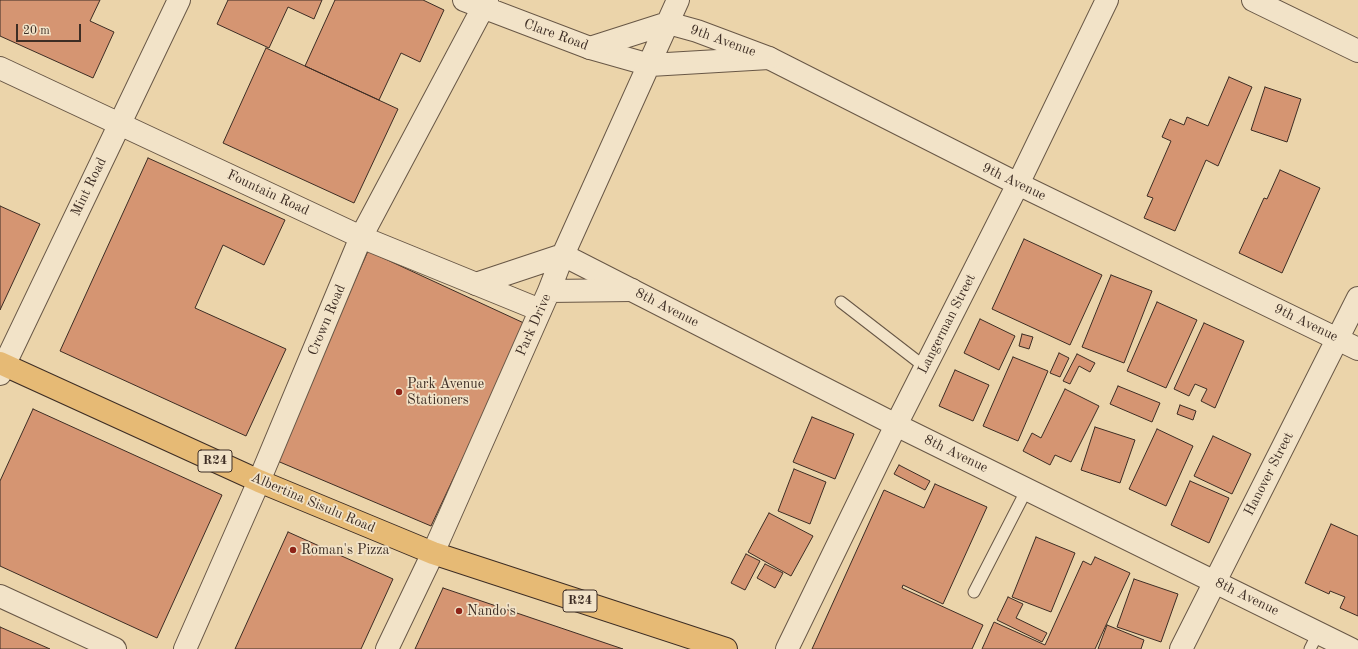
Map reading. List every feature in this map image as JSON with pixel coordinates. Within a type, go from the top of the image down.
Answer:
[{"type":"main road","name":"Albertina Sisulu Road","points":[[1,367],[259,481],[433,553],[726,649]]},
{"type":"street","name":"Mint Road","points":[[1,367],[179,0]]},
{"type":"street","name":"Park Drive","points":[[388,649],[433,553],[678,0]]},
{"type":"street","name":"Langerman Street","points":[[787,649],[896,425],[1018,184],[1107,0]]},
{"type":"street","points":[[1253,0],[1358,51]]},
{"type":"street","name":"Clare Road","points":[[478,3],[590,48],[650,65],[769,58]]},
{"type":"street","name":"Crown Road","points":[[185,649],[259,481],[361,237],[478,3]]},
{"type":"street","points":[[590,48],[668,23]]},
{"type":"street","name":"9th Avenue","points":[[668,23],[697,31],[769,58],[1018,184],[1358,349]]},
{"type":"street","name":"Fountain Road","points":[[0,68],[361,237],[476,284],[545,300]]},
{"type":"street","points":[[476,284],[564,255]]},
{"type":"street","name":"8th Avenue","points":[[564,255],[896,425],[1214,581],[1314,641],[1351,649]]},
{"type":"street","points":[[545,300],[632,290]]},
{"type":"street","name":"Hanover Street","points":[[1181,649],[1358,298]]},
{"type":"street","points":[[0,596],[115,649]]},
{"type":"lane","points":[[841,302],[925,367]]},
{"type":"lane","points":[[974,592],[1027,489]]},
{"type":"building","points":[[0,0],[100,0],[90,21],[114,32],[93,78],[0,36]]},
{"type":"building","points":[[228,0],[322,0],[314,19],[288,7],[269,48],[217,24]]},
{"type":"building","points":[[335,0],[423,0],[444,10],[420,62],[401,53],[379,100],[305,66]]},
{"type":"building","points":[[266,48],[398,109],[354,203],[223,143]]},
{"type":"building","points":[[1229,77],[1252,87],[1218,166],[1206,160],[1175,231],[1144,218],[1153,198],[1147,196],[1171,141],[1162,137],[1170,119],[1184,125],[1187,117],[1208,126]]},
{"type":"building","points":[[1265,87],[1301,99],[1287,142],[1251,130]]},
{"type":"building","points":[[148,158],[285,220],[264,265],[223,245],[195,308],[286,349],[246,436],[60,351]]},
{"type":"building","points":[[1280,170],[1320,188],[1282,273],[1239,253],[1264,198],[1267,199]]},
{"type":"building","points":[[0,206],[40,224],[0,310]]},
{"type":"building","points":[[1024,239],[1102,275],[1070,345],[992,309]]},
{"type":"building","name":"Park Avenue Stationers","points":[[368,251],[526,324],[431,526],[275,460]]},
{"type":"building","points":[[1111,275],[1152,291],[1124,363],[1082,347]]},
{"type":"building","points":[[1157,302],[1197,320],[1166,388],[1127,371]]},
{"type":"building","points":[[980,319],[1015,336],[999,370],[964,353]]},
{"type":"building","points":[[1204,323],[1244,341],[1215,408],[1201,401],[1207,389],[1195,384],[1189,396],[1174,389]]},
{"type":"building","points":[[1022,334],[1033,337],[1029,349],[1019,346]]},
{"type":"building","points":[[1059,353],[1069,358],[1060,377],[1050,373]]},
{"type":"building","points":[[1077,354],[1095,363],[1090,372],[1079,366],[1070,384],[1063,381]]},
{"type":"building","points":[[1013,357],[1048,371],[1018,441],[983,426]]},
{"type":"building","points":[[955,370],[989,385],[973,421],[939,406]]},
{"type":"building","points":[[1118,386],[1160,403],[1152,422],[1110,404]]},
{"type":"building","points":[[1065,389],[1099,406],[1071,462],[1055,455],[1050,465],[1023,451],[1032,433],[1041,438]]},
{"type":"building","points":[[1180,405],[1196,411],[1193,420],[1177,414]]},
{"type":"building","points":[[33,409],[222,495],[157,638],[0,566],[0,481]]},
{"type":"building","points":[[812,417],[854,434],[835,479],[793,462]]},
{"type":"building","points":[[1095,427],[1135,440],[1120,483],[1081,470]]},
{"type":"building","points":[[1157,429],[1193,446],[1166,506],[1129,489]]},
{"type":"building","points":[[1213,436],[1251,454],[1232,494],[1194,476]]},
{"type":"building","points":[[899,465],[930,481],[925,490],[894,474]]},
{"type":"building","points":[[794,469],[826,482],[810,524],[778,511]]},
{"type":"building","points":[[1190,481],[1229,498],[1209,543],[1171,525]]},
{"type":"building","points":[[935,484],[987,507],[943,604],[903,585],[902,588],[983,625],[972,649],[812,649],[884,490],[924,508]]},
{"type":"building","points":[[769,513],[813,536],[791,576],[748,552]]},
{"type":"building","points":[[1331,524],[1358,536],[1358,616],[1340,608],[1345,597],[1330,591],[1329,594],[1305,583]]},
{"type":"building","points":[[288,532],[393,579],[361,649],[235,649]]},
{"type":"building","points":[[1036,537],[1075,553],[1051,612],[1012,597]]},
{"type":"building","points":[[746,554],[760,561],[745,590],[731,583]]},
{"type":"building","points":[[1095,557],[1130,573],[1095,649],[982,649],[994,622],[1045,645],[1083,561],[1091,565]]},
{"type":"building","points":[[765,564],[783,573],[775,588],[757,578]]},
{"type":"building","points":[[1134,579],[1178,594],[1161,642],[1117,627]]},
{"type":"building","points":[[443,588],[623,649],[415,649]]},
{"type":"building","points":[[1008,597],[1023,604],[1016,618],[1047,633],[1042,642],[997,620]]},
{"type":"building","points":[[1107,625],[1144,640],[1141,649],[1098,649]]},
{"type":"building","points":[[0,627],[50,649],[0,649]]},
{"type":"place","name":"Park Avenue Stationers","points":[[399,392]]},
{"type":"place","name":"Roman's Pizza","points":[[293,550]]},
{"type":"place","name":"Nando's","points":[[459,611]]}]
